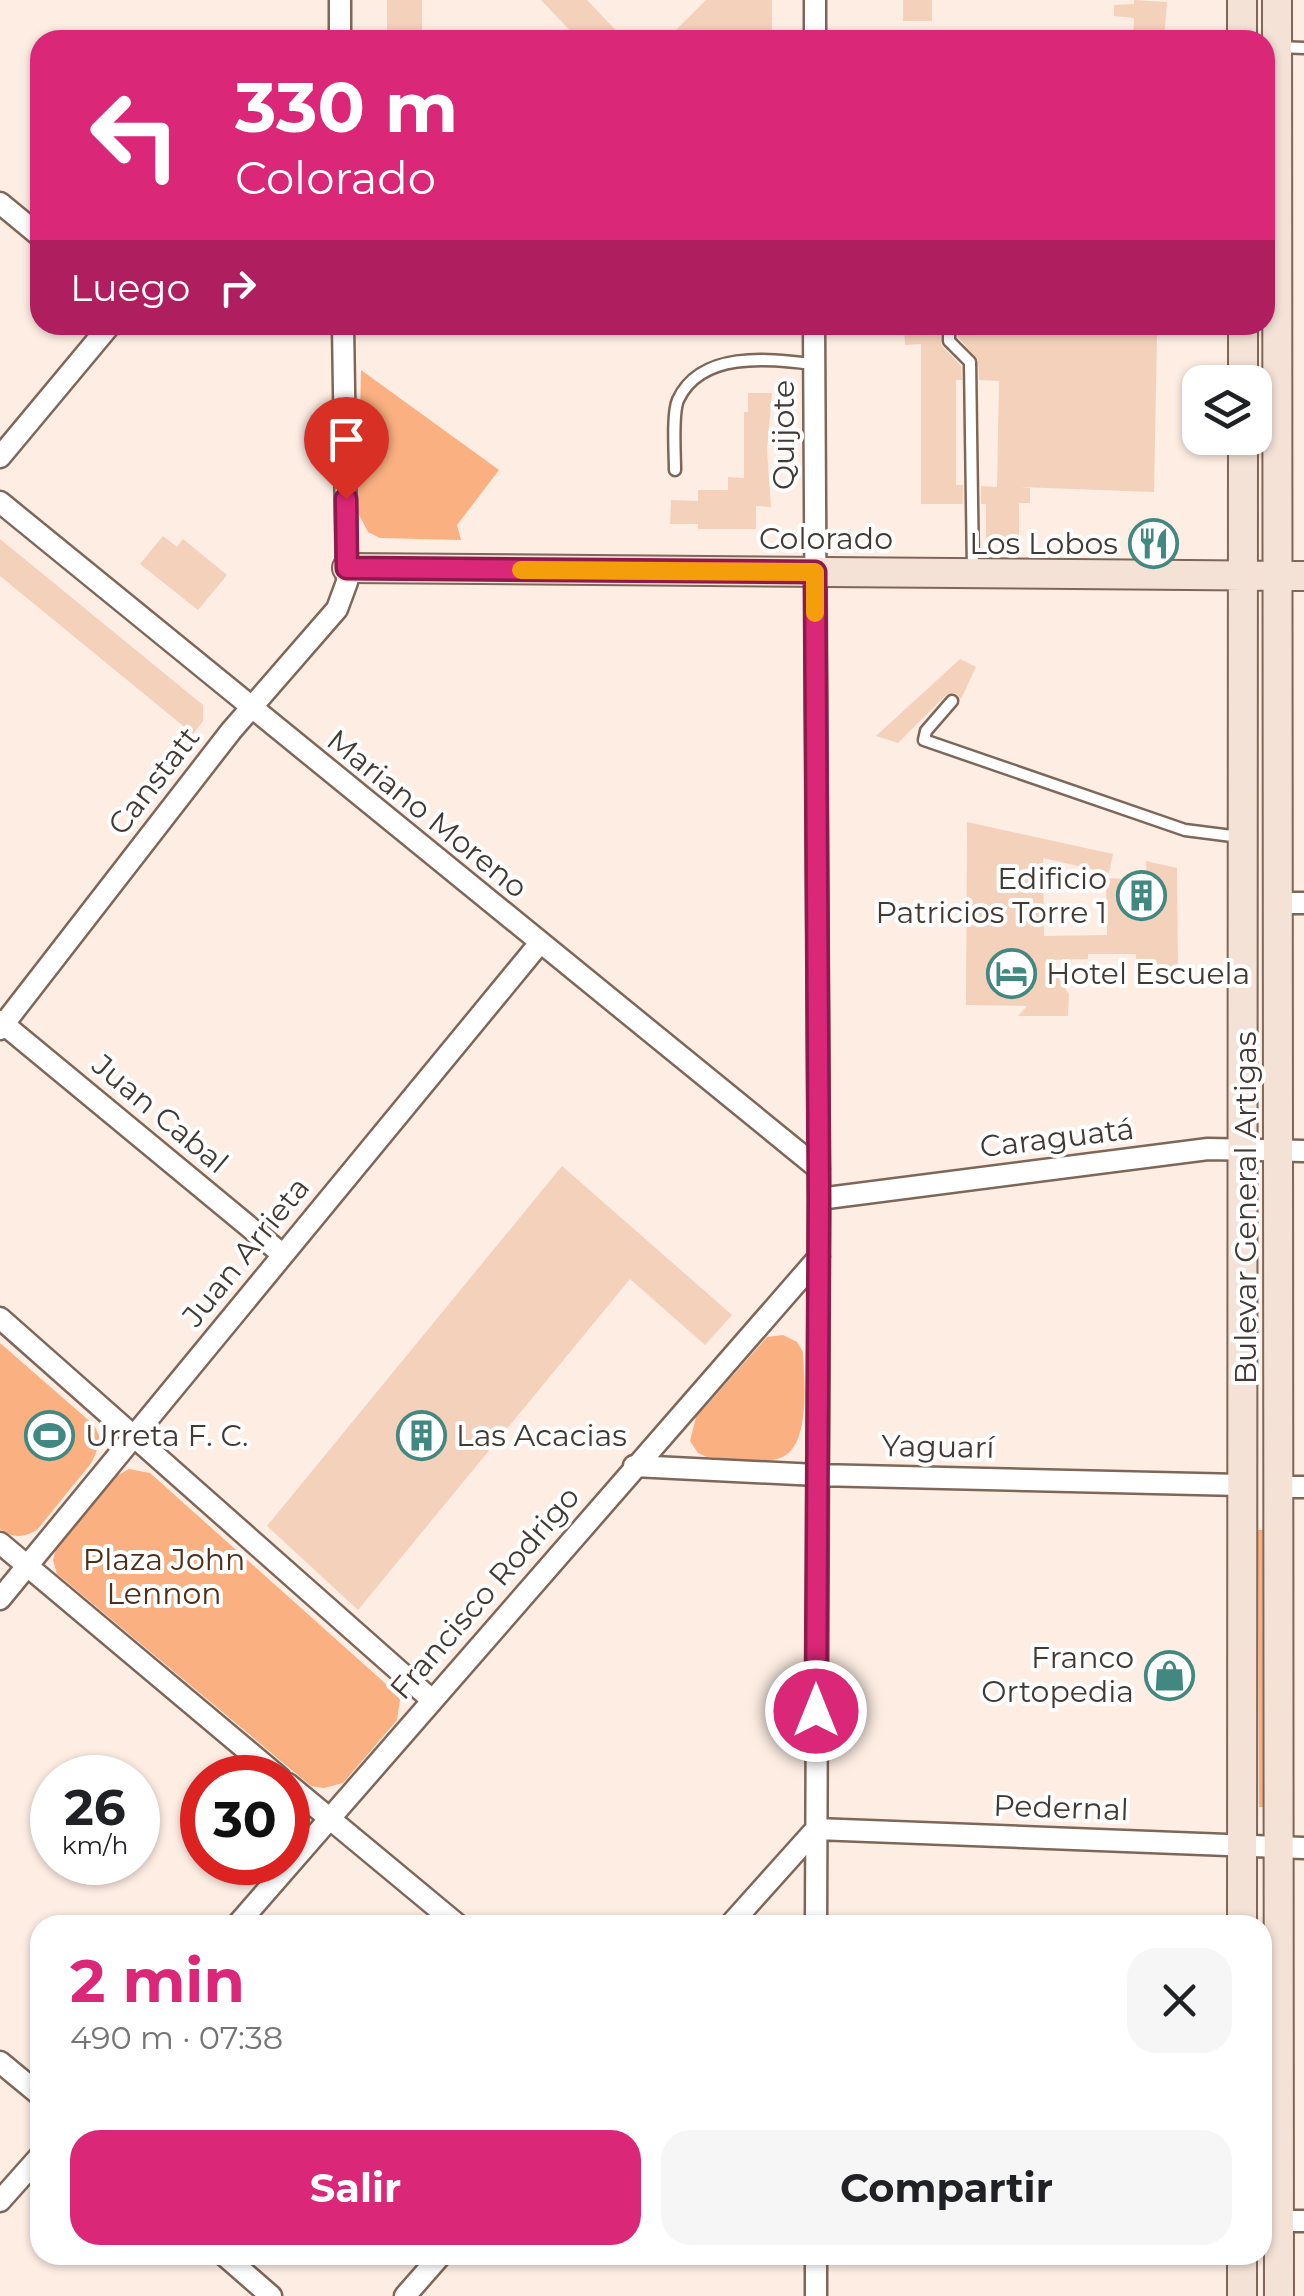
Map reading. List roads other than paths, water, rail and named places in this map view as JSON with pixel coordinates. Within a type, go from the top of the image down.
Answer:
[{"type":"main road","points":[[1242,0],[1242,30]]},
{"type":"main road","name":"Bulevar General Artigas","points":[[1277,0],[1290,48],[1292,1151],[1291,2221],[1279,2296]]},
{"type":"main road","points":[[1242,335],[1242,365]]},
{"type":"main road","name":"Bulevar General Artigas","points":[[1242,1915],[1243,455]]},
{"type":"main road","name":"Colorado","points":[[347,568],[1291,576]]},
{"type":"main road","points":[[1242,2265],[1242,2296]]},
{"type":"street","points":[[340,0],[340,30]]},
{"type":"street","points":[[815,0],[815,30]]},
{"type":"street","points":[[0,203],[30,228]]},
{"type":"street","points":[[0,458],[102,335]]},
{"type":"street","name":"Canstatt","points":[[1,1025],[250,708],[337,609],[347,582],[343,335]]},
{"type":"street","name":"Quijote","points":[[814,335],[819,1169],[816,1915]]},
{"type":"street","name":"Mariano Moreno","points":[[0,502],[819,1169]]},
{"type":"street","name":"Juan Arrieta","points":[[0,1599],[539,944]]},
{"type":"street","name":"Juan Cabal","points":[[1,1025],[282,1254]]},
{"type":"street","name":"Caraguatá","points":[[819,1200],[1208,1148],[1292,1151]]},
{"type":"street","name":"Francisco Rodrigo","points":[[246,1915],[819,1257]]},
{"type":"street","points":[[0,1318],[432,1700]]},
{"type":"street","name":"Yaguarí","points":[[634,1466],[1240,1485]]},
{"type":"street","points":[[0,1543],[253,1755]]},
{"type":"street","points":[[310,1803],[446,1915]]},
{"type":"street","points":[[739,1915],[816,1829]]},
{"type":"street","name":"Pedernal","points":[[816,1829],[1292,1848]]},
{"type":"street","points":[[0,2062],[30,2087]]},
{"type":"street","points":[[0,2201],[30,2167]]},
{"type":"street","points":[[235,2265],[271,2296]]},
{"type":"street","points":[[405,2296],[432,2265]]},
{"type":"street","points":[[816,2265],[816,2296]]},
{"type":"lane","points":[[950,335],[950,341],[970,362],[973,572]]},
{"type":"lane","points":[[675,470],[677,401],[694,381],[729,362],[772,359],[814,364]]},
{"type":"lane","points":[[952,701],[926,730],[924,740],[1184,830],[1241,837]]},
{"type":"place","name":"Los Lobos","points":[[1153,544]]},
{"type":"place","name":"Edificio Patricios Torre 1","points":[[1142,896]]},
{"type":"place","name":"Hotel Escuela","points":[[1011,974]]},
{"type":"place","name":"Urreta F. C.","points":[[50,1436]]},
{"type":"place","name":"Las Acacias","points":[[421,1436]]},
{"type":"place","name":"Franco Ortopedia","points":[[1169,1675]]},
{"type":"park label","name":"Plaza John Lennon","points":[[164,1577]]}]
